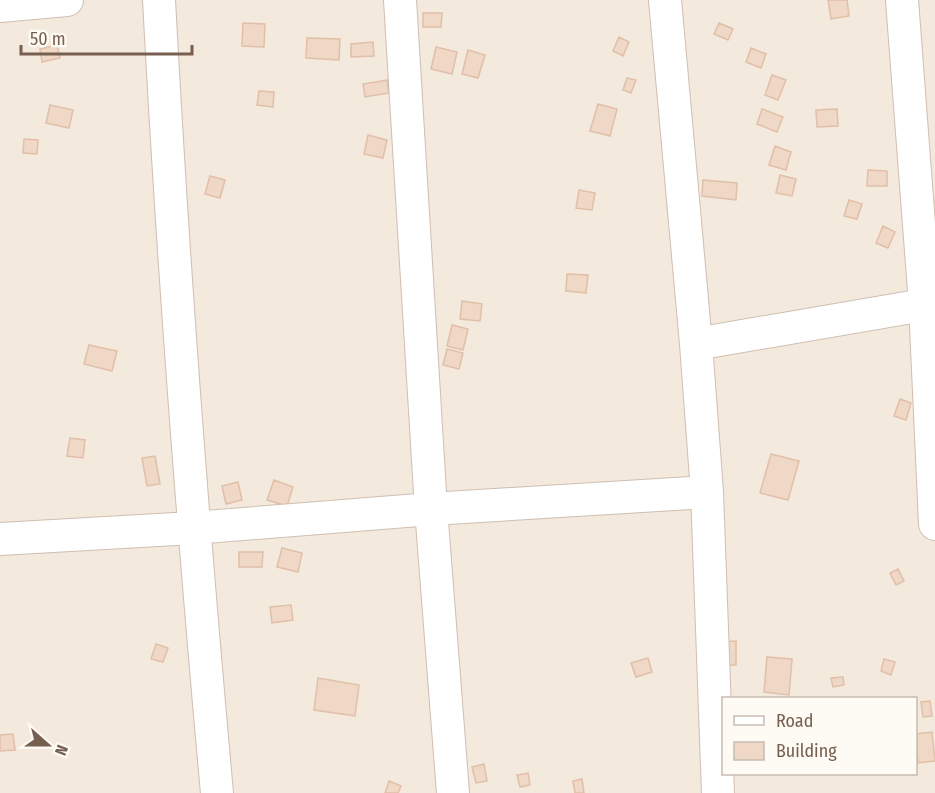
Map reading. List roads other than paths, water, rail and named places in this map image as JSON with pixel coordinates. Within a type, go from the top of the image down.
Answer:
[{"type":"street","points":[[0,6],[67,0]]},
{"type":"street","points":[[159,0],[193,528],[217,793]]},
{"type":"street","points":[[400,0],[431,509],[453,793]]},
{"type":"street","points":[[665,0],[696,344],[706,492],[718,793]]},
{"type":"street","points":[[902,0],[930,303],[935,524]]},
{"type":"street","points":[[696,344],[930,303]]},
{"type":"street","points":[[0,539],[193,528],[431,509],[706,492]]}]
